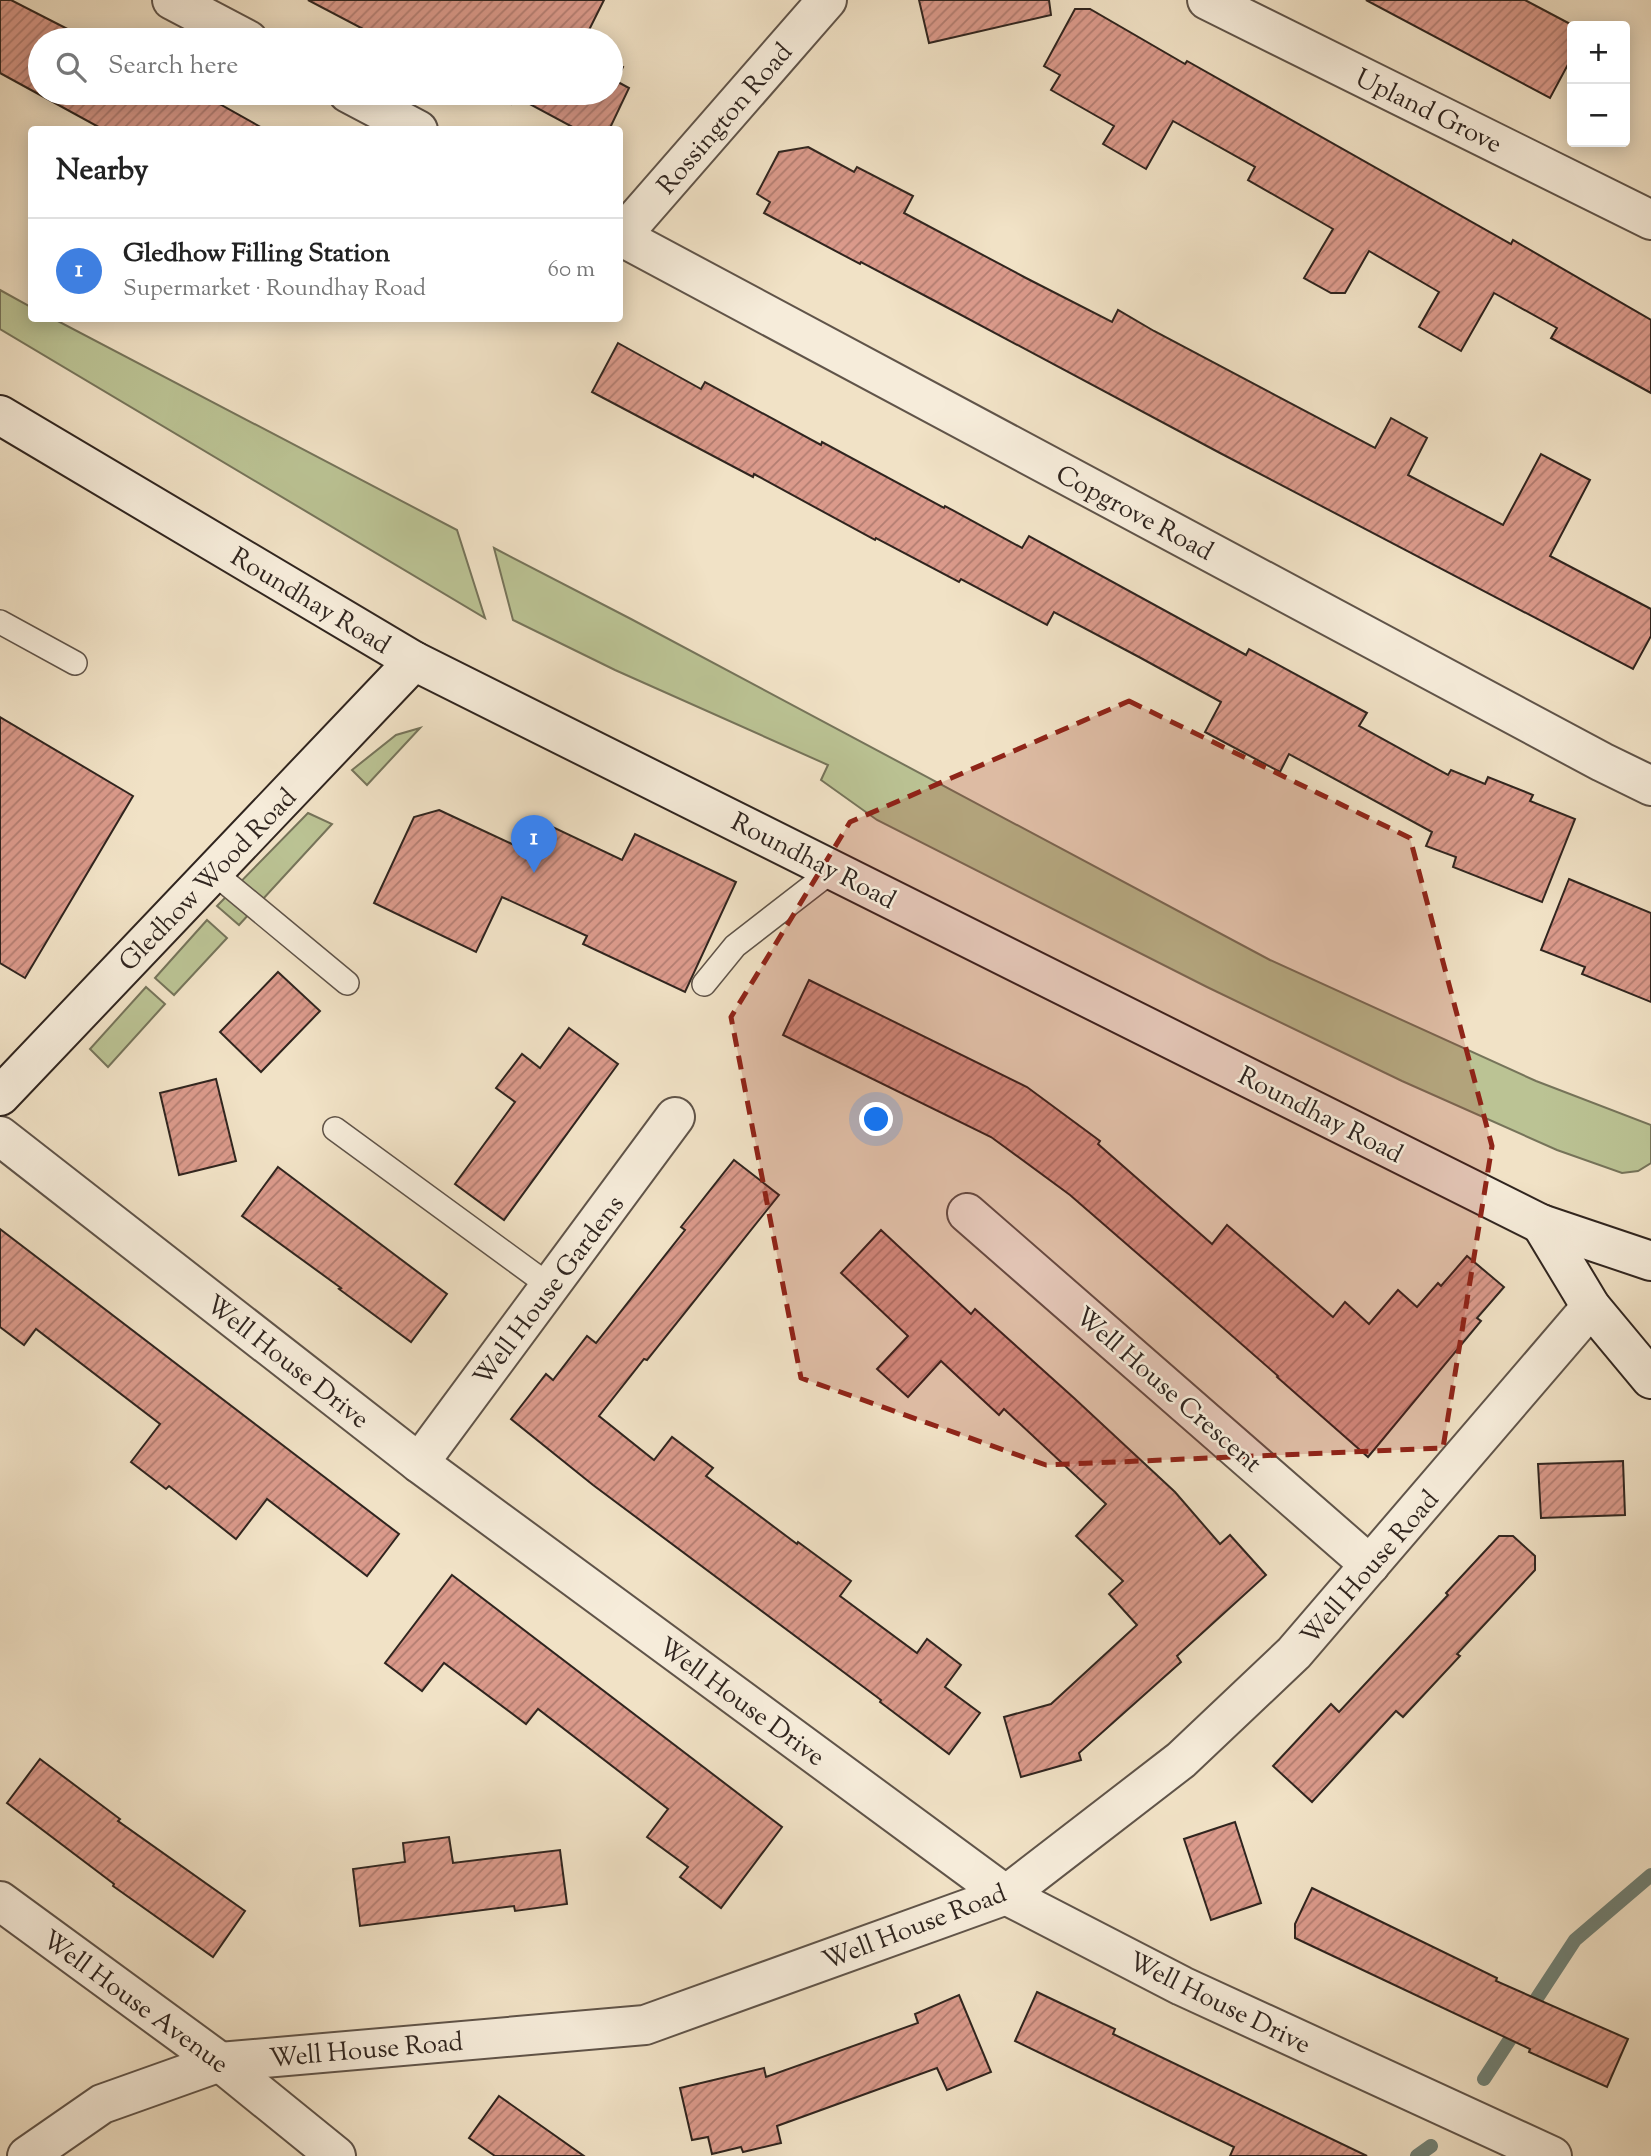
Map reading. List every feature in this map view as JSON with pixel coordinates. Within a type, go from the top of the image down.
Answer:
[{"type":"street","points":[[172,0],[225,28]]},
{"type":"street","name":"Rossington Road","points":[[623,233],[827,0]]},
{"type":"street","name":"Upland Grove","points":[[1207,0],[1651,220]]},
{"type":"street","points":[[371,105],[410,126]]},
{"type":"street","name":"Copgrove Road","points":[[623,238],[1589,756],[1651,786]]},
{"type":"street","name":"Roundhay Road","points":[[0,415],[414,661],[1541,1224],[1651,1261]]},
{"type":"street","name":"Gledhow Wood Road","points":[[0,1096],[414,661]]},
{"type":"street","name":"Well House Gardens","points":[[419,1463],[675,1117]]},
{"type":"street","name":"Well House Drive","points":[[0,1136],[419,1463],[1006,1895],[1182,1986],[1552,2156]]},
{"type":"street","name":"Well House Crescent","points":[[967,1213],[1370,1565]]},
{"type":"street","points":[[1541,1224],[1591,1307],[1651,1379]]},
{"type":"street","name":"Well House Road","points":[[27,2156],[102,2104],[220,2062],[645,2025],[1006,1895],[1181,1760],[1294,1653],[1591,1307]]},
{"type":"street","name":"Well House Avenue","points":[[0,1901],[220,2062],[337,2156]]},
{"type":"lane","points":[[0,622],[75,663]]},
{"type":"lane","points":[[704,984],[735,946],[833,870]]},
{"type":"lane","points":[[213,872],[347,983]]},
{"type":"lane","points":[[335,1129],[551,1287]]},
{"type":"highlighted area","points":[[1129,701],[1410,838],[1492,1146],[1443,1448],[1046,1465],[801,1378],[731,1017],[850,822]]},
{"type":"green space","points":[[0,290],[28,305],[28,322],[60,322],[457,530],[485,618],[0,329]]},
{"type":"green space","points":[[494,548],[1270,960],[1536,1081],[1651,1125],[1651,1163],[1638,1171],[1622,1173],[1557,1150],[1402,1081],[1207,987],[877,820],[821,780],[828,765],[615,670],[513,620]]},
{"type":"green space","points":[[420,728],[367,785],[352,770],[396,735]]},
{"type":"green space","points":[[308,813],[332,824],[239,925],[217,906]]},
{"type":"green space","points":[[207,920],[227,938],[174,995],[155,978]]},
{"type":"green space","points":[[146,987],[165,1004],[108,1067],[90,1049]]},
{"type":"building","points":[[0,0],[11,0],[66,28],[28,28],[28,88],[0,73]]},
{"type":"building","points":[[308,0],[604,0],[590,28],[361,28]]},
{"type":"building","points":[[919,0],[1049,0],[1051,15],[929,43]]},
{"type":"building","points":[[1366,0],[1525,0],[1567,22],[1567,66],[1550,98]]},
{"type":"building","points":[[1075,9],[1090,9],[1185,64],[1187,61],[1511,244],[1513,240],[1651,320],[1651,393],[1551,338],[1557,328],[1494,293],[1461,351],[1419,327],[1439,292],[1369,251],[1345,293],[1331,293],[1304,278],[1333,229],[1248,180],[1255,167],[1173,121],[1146,169],[1103,144],[1114,126],[1051,90],[1060,75],[1044,66]]},
{"type":"building","points":[[623,85],[629,88],[623,101]]},
{"type":"building","points":[[58,105],[221,105],[259,126],[97,126]]},
{"type":"building","points":[[532,105],[621,105],[611,126],[571,126]]},
{"type":"building","points":[[808,147],[854,172],[857,167],[913,196],[904,213],[1026,278],[1112,322],[1118,310],[1375,448],[1391,418],[1427,438],[1408,475],[1503,525],[1541,454],[1590,480],[1550,556],[1651,609],[1651,636],[1633,669],[764,213],[770,202],[757,194],[779,152]]},
{"type":"building","points":[[618,343],[701,389],[705,382],[1022,548],[1029,536],[1246,655],[1249,649],[1367,713],[1359,726],[1448,775],[1451,770],[1485,784],[1488,777],[1533,795],[1530,801],[1575,819],[1542,902],[1453,867],[1456,857],[1426,846],[1432,832],[1289,754],[1280,772],[1205,732],[1221,702],[1139,657],[1054,612],[1047,625],[961,579],[959,582],[876,538],[875,540],[754,474],[753,477],[592,392]]},
{"type":"building","points":[[0,717],[133,796],[25,978],[0,963]]},
{"type":"building","points":[[439,810],[525,850],[538,820],[622,860],[635,834],[736,882],[685,992],[583,944],[587,936],[502,897],[476,952],[374,903],[414,817]]},
{"type":"building","points":[[1569,879],[1651,913],[1651,1002],[1582,974],[1585,967],[1541,950]]},
{"type":"building","points":[[278,972],[320,1011],[261,1072],[220,1032]]},
{"type":"building","points":[[809,980],[1027,1087],[1100,1141],[1098,1144],[1212,1244],[1227,1225],[1333,1317],[1345,1302],[1369,1324],[1398,1290],[1417,1307],[1438,1283],[1441,1286],[1467,1256],[1504,1287],[1477,1318],[1481,1321],[1368,1457],[1070,1195],[991,1137],[783,1035]]},
{"type":"building","points":[[569,1028],[618,1064],[504,1220],[455,1184],[515,1102],[496,1088],[522,1054],[540,1068]]},
{"type":"building","points":[[216,1079],[236,1161],[179,1175],[160,1093]]},
{"type":"building","points":[[734,1160],[779,1195],[599,1416],[654,1460],[672,1437],[713,1468],[706,1476],[851,1581],[840,1596],[917,1653],[927,1639],[961,1665],[945,1687],[980,1713],[949,1754],[593,1485],[511,1419],[546,1374],[553,1380],[587,1336],[596,1343],[685,1230],[681,1227]]},
{"type":"building","points":[[278,1167],[447,1294],[411,1342],[242,1216]]},
{"type":"building","points":[[0,1229],[399,1534],[367,1576],[267,1499],[236,1539],[169,1486],[166,1489],[131,1462],[160,1424],[36,1329],[24,1345],[0,1327]]},
{"type":"building","points":[[881,1230],[971,1314],[975,1309],[1074,1398],[1175,1492],[1220,1544],[1230,1535],[1266,1575],[1177,1656],[1181,1662],[1079,1753],[1081,1760],[1021,1777],[1004,1717],[1051,1704],[1137,1625],[1109,1594],[1123,1581],[1076,1536],[1106,1504],[1004,1409],[999,1415],[941,1361],[908,1397],[877,1369],[908,1336],[841,1273]]},
{"type":"building","points":[[1623,1461],[1625,1515],[1541,1518],[1538,1464]]},
{"type":"building","points":[[1499,1536],[1513,1536],[1535,1556],[1535,1570],[1403,1717],[1396,1711],[1312,1802],[1273,1766],[1331,1704],[1339,1712]]},
{"type":"building","points":[[452,1575],[782,1827],[721,1908],[680,1877],[688,1867],[647,1837],[668,1809],[538,1709],[526,1724],[444,1663],[422,1691],[385,1663]]},
{"type":"building","points":[[40,1759],[120,1819],[118,1821],[245,1911],[213,1957],[113,1886],[114,1884],[7,1803]]},
{"type":"building","points":[[1235,1822],[1261,1903],[1211,1920],[1184,1839]]},
{"type":"building","points":[[449,1837],[453,1863],[560,1850],[567,1904],[515,1911],[514,1906],[360,1926],[353,1869],[405,1862],[403,1843]]},
{"type":"building","points":[[1312,1888],[1497,1978],[1496,1981],[1628,2039],[1607,2087],[1295,1938],[1295,1924]]},
{"type":"building","points":[[1037,1992],[1115,2029],[1113,2034],[1367,2156],[1230,2156],[1234,2147],[1015,2041]]},
{"type":"building","points":[[959,1995],[991,2072],[947,2090],[937,2068],[777,2126],[781,2143],[743,2152],[741,2147],[712,2154],[708,2137],[692,2140],[680,2088],[764,2068],[766,2077],[918,2023],[915,2014]]},
{"type":"building","points":[[499,2096],[584,2156],[495,2156],[469,2138]]},
{"type":"waterway","points":[[1484,2079],[1575,1940],[1651,1875]]},
{"type":"waterway","points":[[1417,2156],[1431,2146]]},
{"type":"place","name":"Gledhow Filling Station","points":[[534,873]]}]
